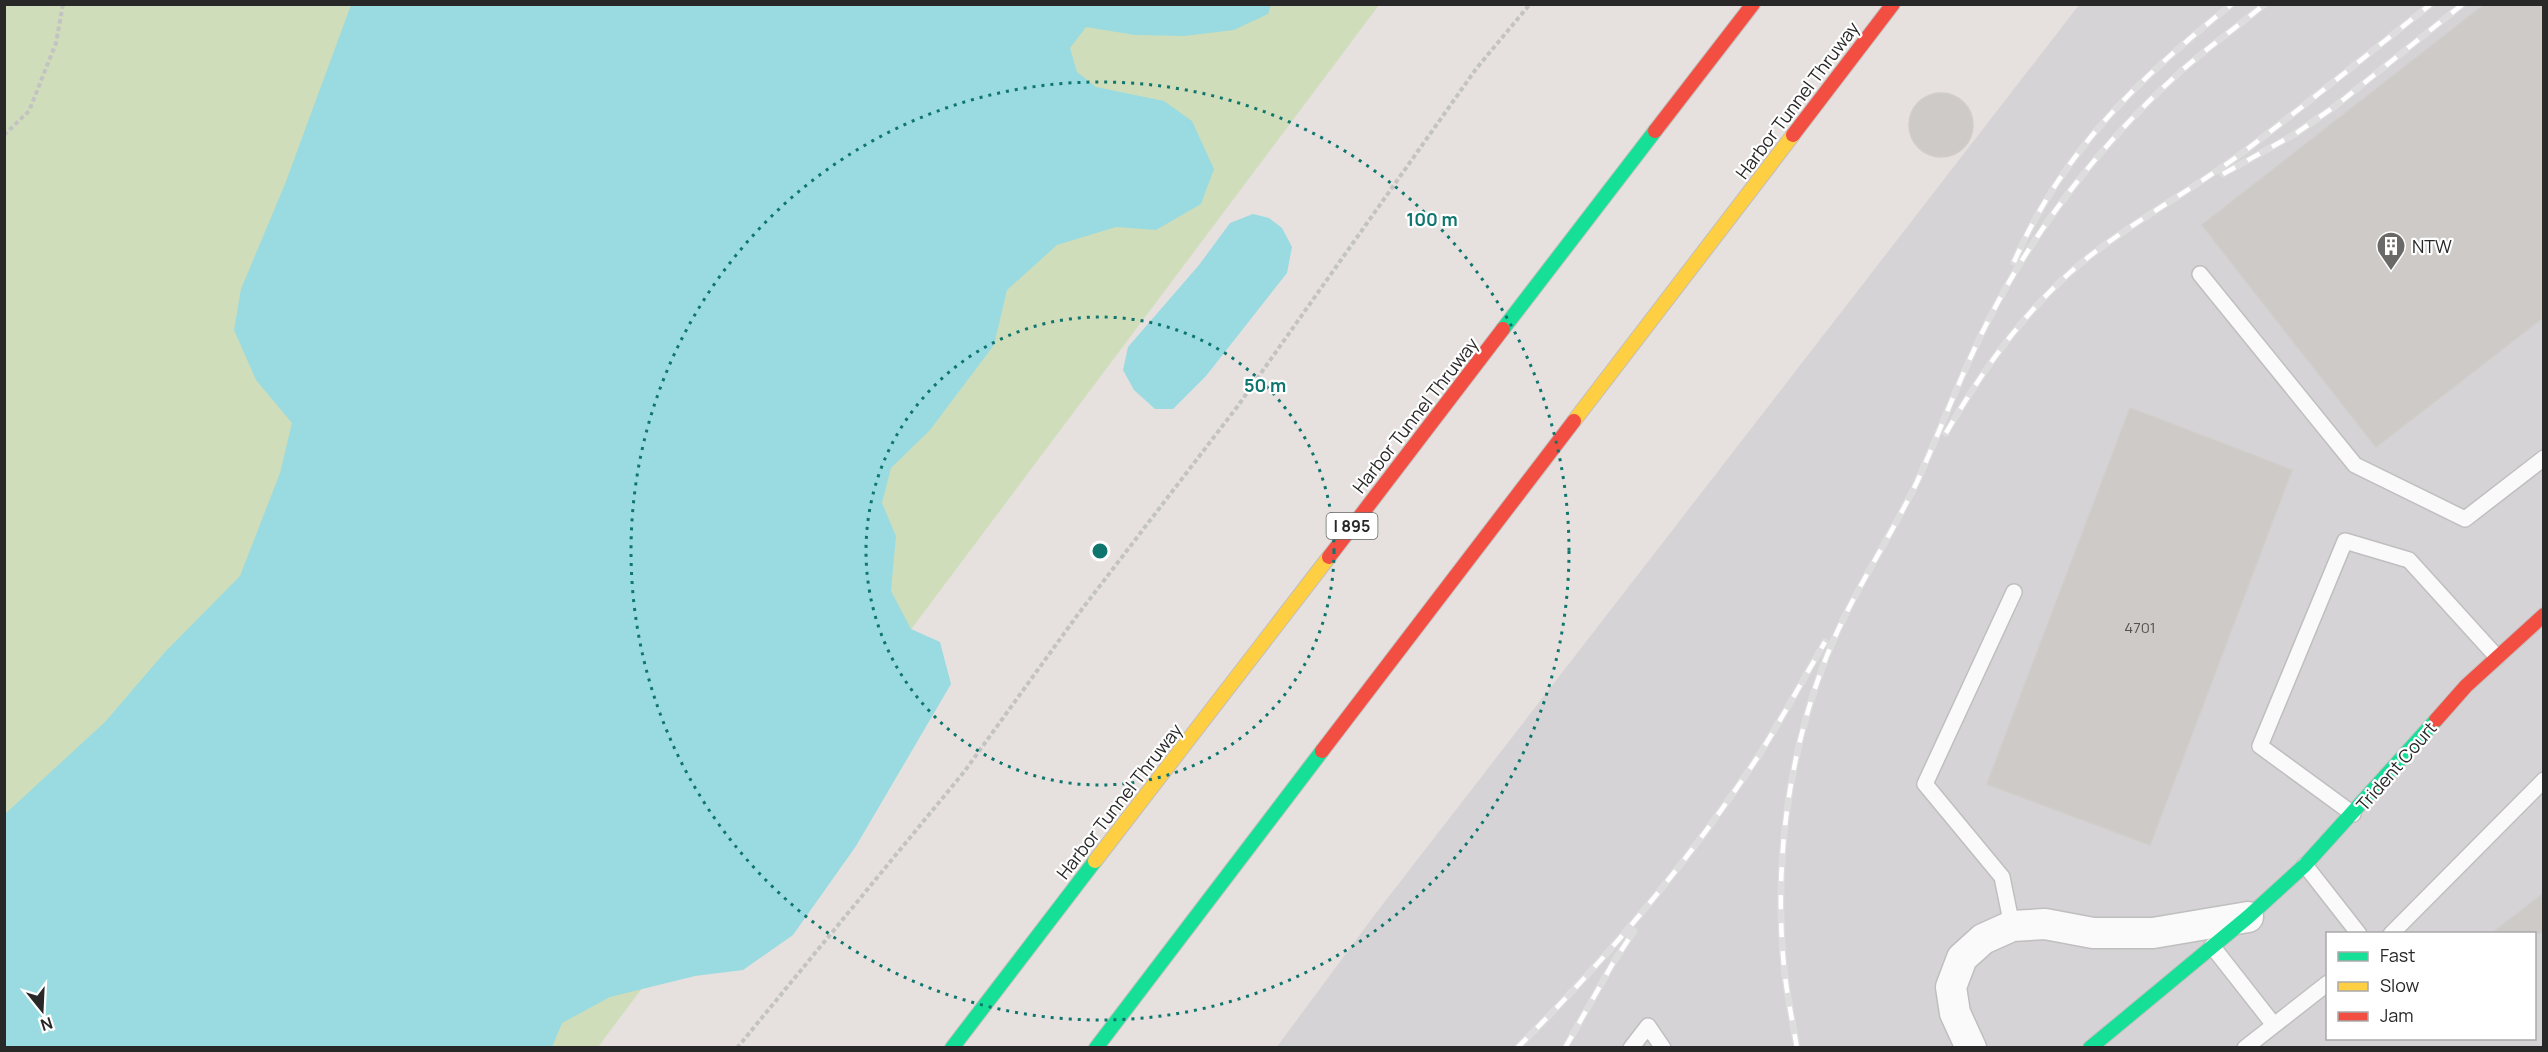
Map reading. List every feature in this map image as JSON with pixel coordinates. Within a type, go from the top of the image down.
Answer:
[{"type":"main road","name":"Harbor Tunnel Thruway","points":[[952,1047],[1753,4]]},
{"type":"main road","name":"Harbor Tunnel Thruway","points":[[1096,1047],[1893,4]]},
{"type":"main road","name":"Trident Court","points":[[2090,1047],[2248,916],[2305,865],[2466,686],[2544,615]]},
{"type":"street","points":[[1971,1047],[1955,1013],[1951,987],[1962,958],[1983,939],[2012,926],[2045,924],[2092,933],[2153,933],[2248,916]]},
{"type":"lane","points":[[2200,274],[2355,465],[2465,519],[2544,458]]},
{"type":"lane","points":[[2353,814],[2260,746],[2345,541],[2409,560],[2497,657]]},
{"type":"lane","points":[[2012,926],[2002,877],[1924,783],[2014,592]]},
{"type":"lane","points":[[2392,932],[2544,780]]},
{"type":"lane","points":[[2305,865],[2358,932]]},
{"type":"lane","points":[[2212,946],[2274,1025]]},
{"type":"lane","points":[[2245,1047],[2326,985]]},
{"type":"lane","points":[[1631,1047],[1648,1026],[1663,1047]]},
{"type":"path","points":[[4,135],[29,111],[56,43],[63,4]]},
{"type":"path","points":[[737,1047],[964,772],[1076,617],[1237,407],[1476,69],[1530,4]]},
{"type":"shaded area","points":[[2079,5],[2543,5],[2543,1047],[1276,1048],[1376,913]]},
{"type":"green space","points":[[5,5],[1379,5],[598,1047],[5,1048]]},
{"type":"water","points":[[351,5],[1271,5],[1268,14],[1234,30],[1184,36],[1135,35],[1086,27],[1070,48],[1077,72],[1096,87],[1164,101],[1192,121],[1214,169],[1201,204],[1156,230],[1116,227],[1057,245],[1007,290],[994,345],[930,430],[891,468],[882,503],[896,536],[891,591],[911,629],[940,642],[951,684],[856,846],[793,935],[743,970],[695,976],[610,997],[562,1023],[552,1047],[5,1047],[5,814],[105,722],[165,652],[240,576],[280,473],[292,423],[256,380],[234,330],[241,289],[285,184]]},
{"type":"water","points":[[1253,214],[1269,218],[1282,228],[1292,247],[1287,273],[1206,376],[1173,409],[1155,409],[1134,390],[1123,370],[1128,347],[1199,265],[1230,223]]},
{"type":"building","name":"NTW","points":[[2485,4],[2544,4],[2544,317],[2376,447],[2202,225]]},
{"type":"building","points":[[1941,93],[1959,99],[1967,107],[1973,125],[1967,143],[1959,151],[1941,157],[1923,151],[1915,143],[1909,125],[1915,107],[1923,99]]},
{"type":"building","points":[[2130,408],[2292,470],[2150,845],[1987,784]]},
{"type":"building","points":[[2544,893],[2544,933],[2493,932]]},
{"type":"railway","points":[[2014,262],[2056,185],[2106,119],[2165,60],[2232,4]]},
{"type":"railway","points":[[1797,1048],[1786,985],[1782,936],[1782,855],[1786,815],[1801,735],[1826,658],[1836,635],[1917,482],[1987,323],[2026,254],[2048,221],[2097,157],[2151,99],[2190,63],[2265,4]]},
{"type":"railway","points":[[1946,433],[1961,407],[2013,333],[2053,288],[2075,268],[2116,237],[2242,153],[2431,4]]},
{"type":"railway","points":[[2223,174],[2295,134],[2334,107],[2463,4]]},
{"type":"railway","points":[[1517,1048],[1616,943],[1706,831],[1761,752],[1825,642]]},
{"type":"railway","points":[[1565,1048],[1613,963],[1634,931]]},
{"type":"traffic: fast","points":[[1503,329],[1655,131]]},
{"type":"traffic: fast","points":[[2090,1048],[2248,917],[2305,865],[2436,720]]},
{"type":"traffic: fast","points":[[1096,1048],[1322,751]]},
{"type":"traffic: fast","points":[[952,1048],[1095,861]]},
{"type":"traffic: slow","points":[[1574,421],[1793,135]]},
{"type":"traffic: slow","points":[[1095,861],[1329,557]]},
{"type":"traffic: jam","points":[[1655,131],[1753,4]]},
{"type":"traffic: jam","points":[[1793,135],[1893,4]]},
{"type":"traffic: jam","points":[[1329,557],[1503,329]]},
{"type":"traffic: jam","points":[[1322,751],[1574,421]]},
{"type":"traffic: jam","points":[[2436,720],[2466,686],[2544,615]]},
{"type":"place","name":"NTW","points":[[2391,272]]}]
